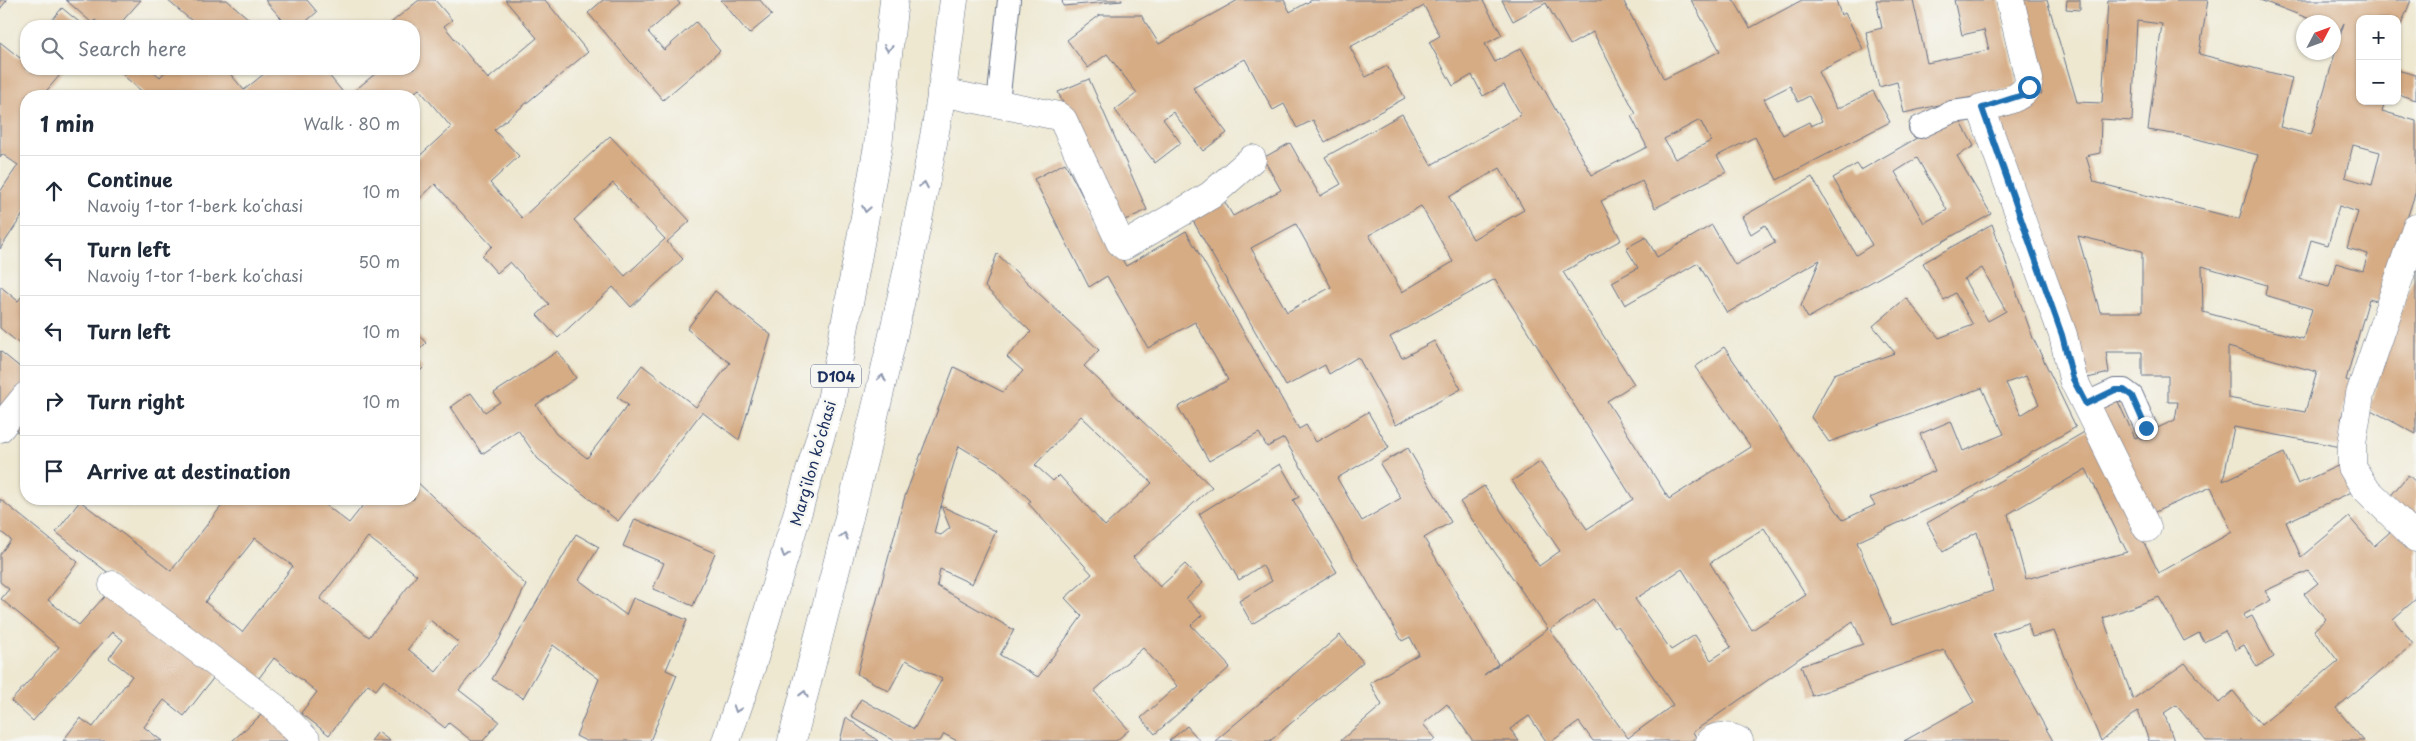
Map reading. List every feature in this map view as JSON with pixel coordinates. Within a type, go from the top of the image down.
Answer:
[{"type":"street","name":"Margʻilon koʻchasi","points":[[726,741],[752,665],[831,401],[878,146],[894,0]]},
{"type":"street","name":"D104","points":[[792,741],[864,456],[906,276],[941,92],[954,0]]},
{"type":"street","points":[[2010,0],[2029,79],[2029,87],[2022,95],[1982,108],[2062,335],[2073,379],[2148,528]]},
{"type":"street","points":[[941,92],[1052,113],[1063,120],[1120,242],[1124,246],[1211,194],[1252,159]]},
{"type":"street","points":[[2416,228],[2360,394],[2352,444],[2352,467],[2364,487],[2416,538]]},
{"type":"street","points":[[0,428],[20,403]]},
{"type":"street","points":[[113,585],[276,708],[307,741]]},
{"type":"street","points":[[1710,741],[1732,737],[1739,741]]},
{"type":"lane","points":[[998,103],[1009,0]]},
{"type":"lane","points":[[1920,127],[1952,112],[1982,108]]},
{"type":"lane","points":[[2086,404],[2115,390],[2124,390],[2132,396],[2146,428]]},
{"type":"building","points":[[0,0],[7,0],[0,9]]},
{"type":"building","points":[[66,0],[141,0],[123,20],[89,20]]},
{"type":"building","points":[[167,0],[227,0],[250,20],[191,20]]},
{"type":"building","points":[[265,0],[307,0],[317,12],[308,20],[283,20]]},
{"type":"building","points":[[419,0],[435,0],[452,20],[444,26],[488,79],[537,38],[505,0],[545,0],[588,52],[494,130],[519,156],[490,183],[522,218],[610,136],[690,221],[667,242],[683,259],[631,307],[613,287],[558,338],[537,315],[549,304],[510,262],[497,273],[482,256],[492,246],[435,184],[420,198],[420,155],[451,127],[419,89],[355,90],[374,75],[420,75],[420,20],[394,20]],"holes":[[[613,183],[665,239],[625,276],[574,220]]]},
{"type":"building","points":[[603,0],[677,0],[680,4],[648,32],[664,50],[696,22],[720,51],[663,100],[588,13]]},
{"type":"building","points":[[721,0],[760,0],[772,15],[749,34]]},
{"type":"building","points":[[1062,0],[1122,0],[1122,1],[1063,6]]},
{"type":"building","points":[[1238,0],[1284,0],[1290,12],[1312,0],[1485,0],[1483,1],[1502,35],[1485,44],[1495,62],[1521,48],[1592,175],[1647,147],[1631,116],[1636,114],[1593,32],[1570,45],[1546,3],[1513,21],[1502,0],[1623,0],[1664,79],[1720,51],[1691,0],[1734,0],[1750,28],[1802,0],[1836,0],[1841,15],[1845,13],[1863,49],[1818,72],[1837,109],[1873,91],[1890,122],[1777,180],[1755,137],[1717,156],[1726,172],[1655,208],[1642,181],[1601,201],[1621,240],[1563,272],[1634,384],[1607,401],[1669,499],[1751,447],[1695,367],[1724,347],[1843,520],[1875,505],[1870,498],[1935,471],[1920,434],[1951,421],[1963,451],[2004,434],[1982,388],[1829,442],[1811,417],[1834,374],[1895,353],[1873,326],[1906,298],[1939,338],[1973,325],[1955,293],[1944,300],[1923,263],[1992,224],[2033,338],[2076,427],[1955,497],[1857,542],[1892,625],[1993,591],[1977,532],[1943,552],[1927,523],[2088,430],[2159,573],[2232,532],[2211,487],[2146,516],[2094,403],[2114,393],[2135,438],[2175,420],[2178,402],[2168,402],[2168,376],[2142,376],[2142,352],[2106,352],[2109,373],[2079,380],[1994,108],[2042,94],[2015,0],[2047,0],[2077,102],[2102,103],[2108,0],[2208,0],[2199,54],[2292,78],[2280,127],[2311,135],[2333,60],[2341,60],[2341,33],[2344,23],[2341,29],[2341,15],[2300,15],[2260,0],[2411,0],[2401,25],[2401,15],[2356,15],[2356,105],[2384,105],[2382,111],[2416,121],[2416,191],[2380,302],[2369,299],[2346,380],[2351,382],[2341,419],[2346,420],[2341,447],[2234,427],[2223,481],[2284,453],[2298,484],[2342,464],[2354,491],[2286,522],[2301,557],[2349,517],[2374,546],[2398,525],[2416,546],[2416,599],[2393,619],[2413,644],[2336,708],[2364,741],[2206,741],[2176,705],[2164,713],[2174,741],[2149,741],[2138,711],[2101,741],[2054,631],[2032,637],[2028,623],[1993,634],[2053,741],[1904,741],[1974,702],[1944,650],[1812,696],[1801,666],[1863,644],[1853,621],[1693,732],[1696,737],[1691,741],[1593,741],[1579,722],[1552,741],[1546,741],[1529,716],[1510,729],[1519,741],[1473,741],[1447,704],[1423,724],[1436,739],[1433,741],[1340,741],[1382,705],[1370,683],[1419,654],[1410,637],[1402,641],[1284,438],[1267,447],[1259,433],[1209,461],[1178,407],[1228,380],[1195,322],[1148,348],[1107,276],[1089,287],[1034,179],[1065,163],[1111,250],[1115,247],[1126,266],[1186,231],[1299,429],[1306,425],[1316,442],[1368,412],[1389,448],[1337,478],[1362,521],[1401,498],[1380,464],[1408,448],[1451,522],[1424,538],[1498,664],[1484,675],[1548,629],[1460,502],[1484,486],[1539,566],[1560,551],[1512,481],[1540,462],[1587,529],[1633,499],[1495,279],[1390,337],[1402,358],[1434,341],[1461,389],[1396,425],[1358,357],[1329,374],[1325,365],[1286,386],[1188,212],[1220,194],[1233,216],[1281,190],[1263,158],[1290,143],[1320,196],[1341,184],[1325,157],[1402,114],[1431,165],[1521,115],[1504,85],[1483,96],[1472,75],[1453,86],[1429,42],[1440,36],[1424,6],[1350,47],[1366,77],[1387,66],[1405,98],[1325,142],[1313,120],[1297,128],[1284,104],[1273,110],[1245,59],[1193,88],[1227,133],[1203,151],[1173,112],[1163,119],[1181,143],[1155,163],[1115,110],[1137,93],[1107,54],[1088,68],[1067,40],[1100,15],[1141,15],[1159,44]],"holes":[[[2137,21],[2162,24],[2148,130],[2186,136],[2258,155],[2239,219],[2094,182],[2086,156],[2100,153],[2101,119],[2132,121]],[[1790,86],[1798,102],[1809,96],[1822,121],[1811,126],[1809,122],[1783,135],[1764,99]],[[1700,120],[1711,141],[1675,159],[1664,139]],[[2353,145],[2380,152],[2372,185],[2345,177]],[[1500,168],[1524,210],[1473,239],[1449,197]],[[1421,206],[1453,262],[1402,292],[1369,235]],[[2339,206],[2358,212],[2347,248],[2368,254],[2363,271],[2336,263],[2329,287],[2300,279],[2311,240],[2328,245]],[[1296,224],[1331,287],[1287,312],[1251,248]],[[2078,236],[2142,251],[2142,312],[2100,312]],[[2202,266],[2267,285],[2265,295],[2312,309],[2303,339],[2203,312]],[[1982,268],[2006,311],[1988,321],[1964,279]],[[2228,347],[2317,372],[2305,412],[2228,398]],[[2026,376],[2039,404],[2021,415],[2006,383]],[[2086,469],[2127,552],[2026,579],[2008,514]],[[1764,528],[1806,595],[1752,630],[1710,563]],[[1682,569],[1731,647],[1711,660],[1695,635],[1671,650],[1635,599]],[[2308,571],[2318,583],[2304,594],[2326,619],[2314,630],[2338,661],[2261,725],[2233,691],[2219,703],[2185,663],[2133,699],[2103,618],[2159,597],[2184,641],[2199,633],[2204,642],[2225,631],[2235,650],[2244,645],[2257,667],[2274,657],[2252,616],[2246,619],[2243,615],[2271,600],[2265,591]],[[1594,599],[1614,628],[1618,626],[1673,705],[1628,738],[1550,630]]]},
{"type":"building","points":[[1876,0],[1913,0],[1927,63],[1989,50],[1984,30],[1962,35],[1954,0],[1998,0],[2017,87],[1904,113],[1897,82],[1879,87],[1866,32],[1882,28]]},
{"type":"building","points":[[2067,0],[2080,0],[2080,10],[2066,9]]},
{"type":"building","points":[[62,8],[77,20],[52,20]]},
{"type":"building","points":[[0,42],[20,58],[20,75],[60,75],[47,90],[20,90],[20,219],[0,249],[0,192],[18,165],[2,154],[0,157]]},
{"type":"building","points":[[2401,71],[2416,75],[2416,100],[2401,95]]},
{"type":"building","points":[[123,75],[158,75],[160,77],[162,75],[231,75],[244,90],[140,90]]},
{"type":"building","points":[[263,75],[329,75],[341,90],[244,90]]},
{"type":"building","points":[[1089,79],[1147,210],[1116,224],[1058,92]]},
{"type":"building","points":[[1957,115],[1974,146],[1957,156],[1991,214],[1808,318],[1801,306],[1820,260],[1727,313],[1698,263],[1625,305],[1612,282],[1638,268],[1626,248],[1646,237],[1657,257],[1712,225],[1735,265],[1775,243],[1765,225],[1751,234],[1742,217],[1812,177],[1856,255],[1872,245],[1833,178],[1857,164],[1861,170]],"holes":[[[1917,158],[1947,210],[1924,223],[1895,172]]]},
{"type":"building","points":[[997,254],[1099,350],[1084,366],[1212,487],[1133,557],[1160,587],[1185,564],[1203,583],[1186,598],[1202,615],[1191,625],[1230,667],[1155,734],[1141,718],[1177,686],[1143,648],[1094,691],[1129,730],[1116,741],[957,741],[944,734],[940,741],[895,741],[851,716],[861,699],[914,729],[942,679],[906,660],[889,691],[857,674],[905,496],[954,367],[1003,392],[1023,371],[1007,357],[1031,332],[985,287]],"holes":[[[1081,416],[1152,483],[1105,526],[1059,475],[1053,481],[1035,465]],[[959,446],[997,469],[1031,501],[1028,503],[1092,574],[1065,598],[1082,616],[1038,677],[1000,655],[1014,630],[937,586],[940,569],[972,584],[996,531],[941,506]],[[941,506],[950,528],[941,535],[934,533]]]},
{"type":"building","points":[[2416,271],[2416,434],[2369,409],[2393,330]]},
{"type":"building","points":[[0,286],[18,301],[20,298],[20,344],[0,328]]},
{"type":"building","points":[[715,291],[771,335],[739,440],[702,412],[618,521],[538,459],[518,430],[482,454],[451,407],[471,393],[485,412],[500,402],[494,393],[558,351],[576,378],[536,405],[556,434],[587,458],[628,405],[617,397],[642,365],[696,407],[730,363],[687,329]]},
{"type":"building","points":[[420,336],[426,343],[420,349]]},
{"type":"building","points":[[0,351],[20,367],[20,399],[0,424]]},
{"type":"building","points":[[20,418],[20,434],[12,428]]},
{"type":"building","points":[[1280,464],[1299,497],[1293,500],[1337,572],[1252,624],[1239,601],[1272,581],[1262,565],[1239,580],[1199,514]]},
{"type":"building","points":[[2408,475],[2416,482],[2416,521],[2388,499]]},
{"type":"building","points":[[420,485],[526,585],[499,640],[459,690],[499,721],[483,741],[472,741],[449,723],[445,728],[384,680],[376,690],[368,684],[329,735],[301,713],[317,692],[274,658],[253,686],[56,532],[77,505],[85,505],[171,571],[222,505],[326,505],[349,523],[363,505],[420,505]],"holes":[[[368,537],[417,575],[369,637],[320,599]],[[255,538],[293,566],[242,632],[205,602]],[[430,620],[459,643],[436,672],[408,649]]]},
{"type":"building","points":[[0,499],[78,562],[48,600],[79,625],[111,589],[218,672],[184,716],[164,700],[144,727],[162,741],[63,741],[80,718],[93,727],[132,676],[109,658],[123,640],[112,632],[33,721],[11,701],[59,647],[1,599],[9,589],[0,582],[0,554],[11,540],[0,531]]},
{"type":"building","points":[[635,519],[715,553],[693,606],[653,589],[664,563],[623,546]]},
{"type":"building","points":[[576,534],[599,547],[579,580],[626,615],[633,598],[687,620],[666,670],[677,675],[650,741],[586,741],[576,736],[599,679],[553,645],[523,698],[492,679]]},
{"type":"building","points":[[1340,635],[1363,662],[1270,741],[1215,741]]},
{"type":"building","points":[[270,707],[301,741],[232,741]]},
{"type":"building","points":[[846,717],[878,741],[840,741]]},
{"type":"building","points":[[1187,726],[1200,741],[1169,741]]},
{"type":"building","points":[[378,732],[390,741],[371,741]]},
{"type":"route","points":[[2029,87],[2022,95],[1982,108],[2062,335],[2073,379],[2086,404],[2115,390],[2124,390],[2132,396],[2146,428]]}]
